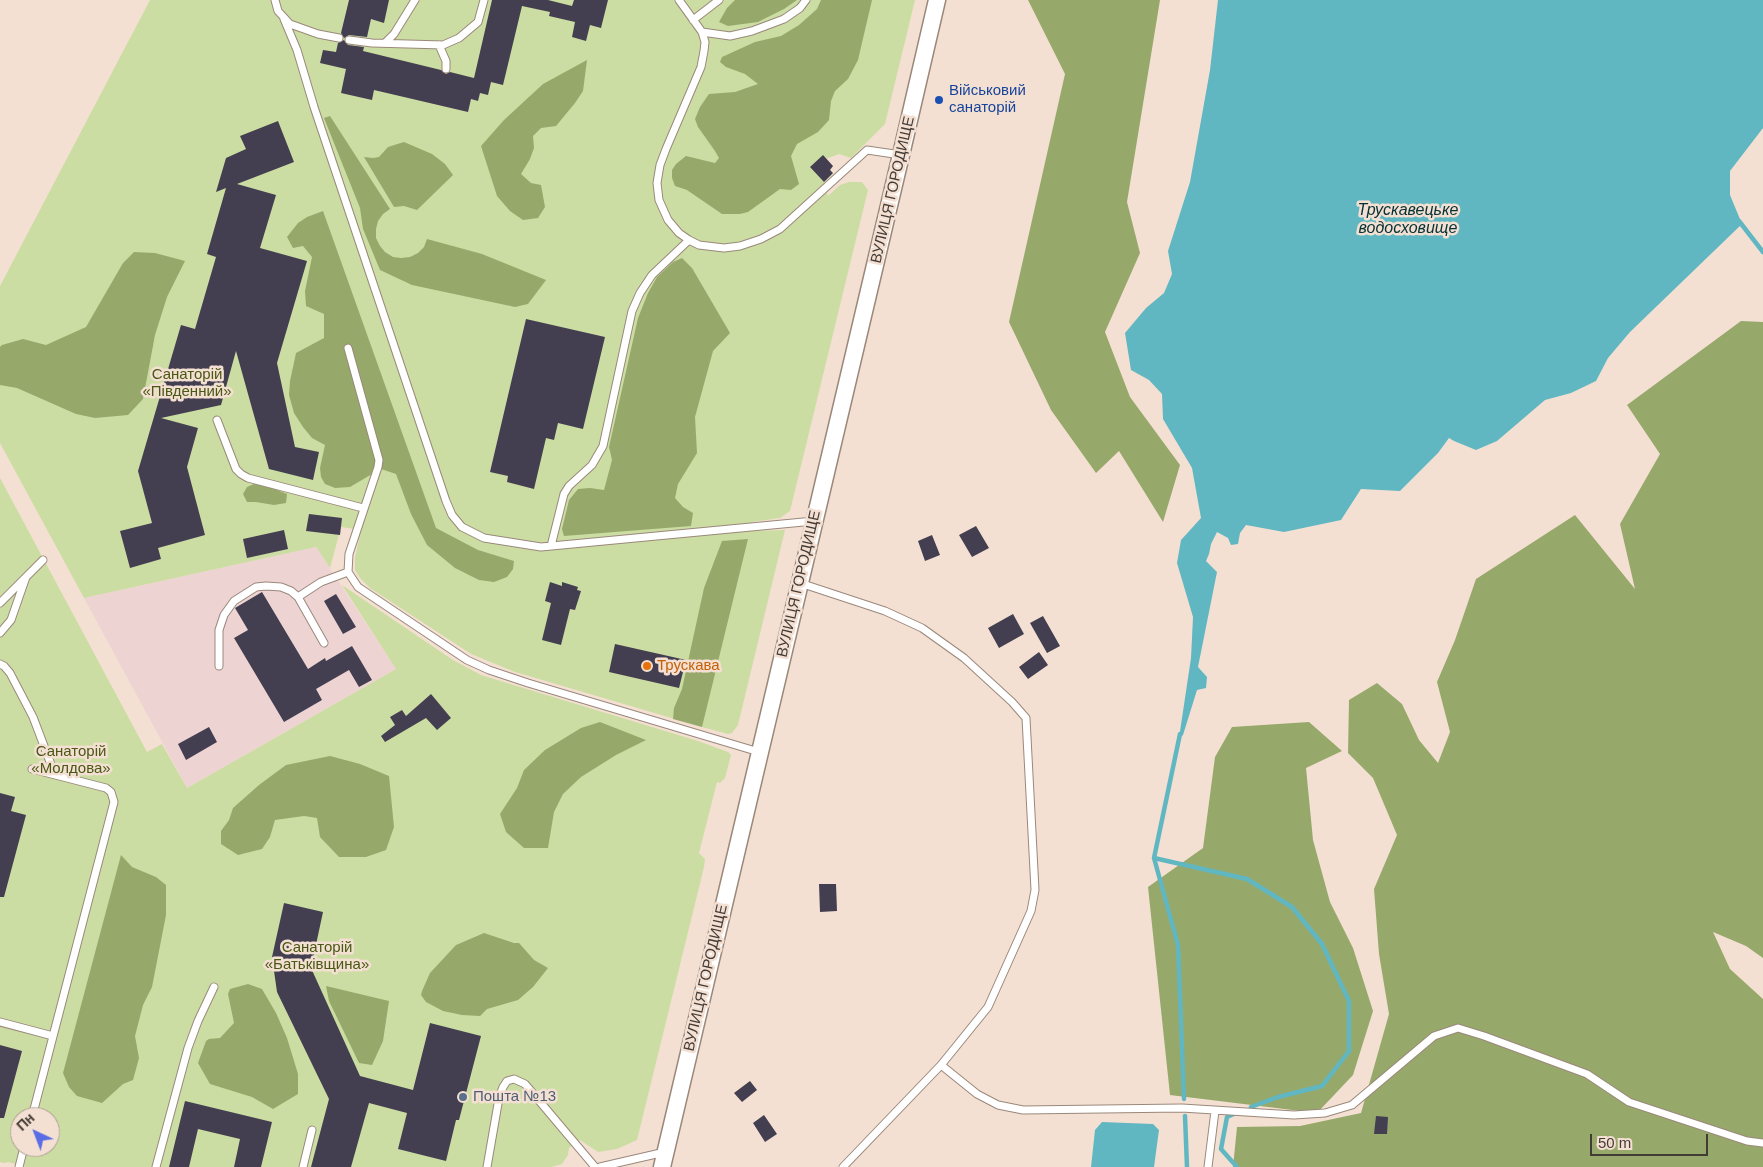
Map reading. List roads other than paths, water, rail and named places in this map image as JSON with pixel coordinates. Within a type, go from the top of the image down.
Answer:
[{"type":"street","name":"ВУЛИЦЯ ГОРОДИЩЕ","points":[[663,1159],[937,0]]},
{"type":"lane","points":[[275,0],[278,11],[290,24],[300,29],[340,38]]},
{"type":"lane","points":[[385,44],[394,34],[415,0]]},
{"type":"lane","points":[[349,40],[385,44],[439,45],[459,38],[473,27],[478,22],[484,0]]},
{"type":"lane","points":[[678,0],[702,32],[705,42],[701,67],[666,149],[657,183],[659,200],[668,220],[679,233],[689,240],[699,245],[724,248],[740,246],[761,239],[780,229],[867,150],[901,155]]},
{"type":"lane","points":[[693,20],[719,0]]},
{"type":"lane","points":[[702,32],[730,36],[752,31],[784,18],[800,8],[806,0]]},
{"type":"lane","points":[[284,19],[297,50],[314,107],[452,515],[462,527],[484,538],[540,547],[814,522]]},
{"type":"lane","points":[[439,45],[446,61],[446,69]]},
{"type":"lane","points":[[551,546],[564,494],[569,486],[592,465],[602,446],[632,312],[640,293],[652,274],[689,240]]},
{"type":"lane","points":[[348,348],[379,460],[348,554],[348,572],[358,587],[467,660],[482,667],[528,683],[759,752]]},
{"type":"lane","points":[[218,420],[236,469],[241,474],[248,478],[363,508]]},
{"type":"lane","points":[[0,603],[43,560]]},
{"type":"lane","points":[[298,597],[321,582],[348,572]]},
{"type":"lane","points":[[0,633],[12,620],[26,577]]},
{"type":"lane","points":[[800,583],[885,611],[922,628],[964,658],[1012,702],[1026,718],[1035,890],[1031,912],[988,1007],[941,1065],[843,1167]]},
{"type":"lane","points":[[219,666],[219,630],[224,615],[234,601],[256,588],[266,586],[292,591],[298,597],[324,644]]},
{"type":"lane","points":[[0,664],[10,673],[33,717],[55,775]]},
{"type":"lane","points":[[32,769],[106,788],[112,792],[114,802],[35,1107]]},
{"type":"lane","points":[[156,1167],[188,1048],[214,987]]},
{"type":"lane","points":[[0,1022],[53,1036]]},
{"type":"lane","points":[[941,1065],[977,1094],[998,1105],[1023,1110],[1182,1108],[1294,1116],[1325,1113],[1352,1105],[1434,1036],[1458,1028],[1587,1074],[1629,1102],[1747,1141],[1763,1143]]},
{"type":"lane","points":[[487,1167],[502,1087],[507,1081],[514,1079],[525,1084],[595,1167]]},
{"type":"lane","points":[[1208,1167],[1214,1111]]},
{"type":"lane","points":[[303,1167],[312,1130]]},
{"type":"lane","points":[[600,1167],[663,1159]]},
{"type":"water","name":"Трускавецьке водосховище","points":[[1218,0],[1763,0],[1763,128],[1730,171],[1730,195],[1742,224],[1630,332],[1608,358],[1596,381],[1571,393],[1545,400],[1497,441],[1476,450],[1449,438],[1438,453],[1400,491],[1361,489],[1341,520],[1284,532],[1246,525],[1240,533],[1238,544],[1231,545],[1228,538],[1217,532],[1206,561],[1217,572],[1198,667],[1207,677],[1206,688],[1197,690],[1183,735],[1179,738],[1191,658],[1193,617],[1177,563],[1181,540],[1201,518],[1192,468],[1163,419],[1162,394],[1149,380],[1131,370],[1125,333],[1146,308],[1164,293],[1172,274],[1168,251],[1190,182],[1210,70]]},
{"type":"water","points":[[1102,1122],[1153,1124],[1159,1130],[1154,1167],[1091,1167],[1095,1130]]},
{"type":"waterway","points":[[1739,221],[1763,252]]},
{"type":"waterway","points":[[1180,734],[1154,858],[1178,945],[1184,1099]]},
{"type":"waterway","points":[[1154,858],[1247,879],[1292,907],[1322,944],[1349,1001],[1349,1051],[1322,1086],[1278,1097],[1251,1107]]},
{"type":"waterway","points":[[1236,1113],[1227,1117],[1221,1149],[1237,1167]]},
{"type":"waterway","points":[[1185,1116],[1187,1167]]},
{"type":"place","name":"Військовий санаторій","points":[[939,100]]},
{"type":"place","name":"Трускава","points":[[647,666]]},
{"type":"place","name":"Пошта №13","points":[[463,1097]]},
{"type":"park label","name":"Санаторій «Південний»","points":[[187,384]]},
{"type":"park label","name":"Санаторій «Молдова»","points":[[71,760]]},
{"type":"park label","name":"Санаторій «Батьківщина»","points":[[317,956]]}]
